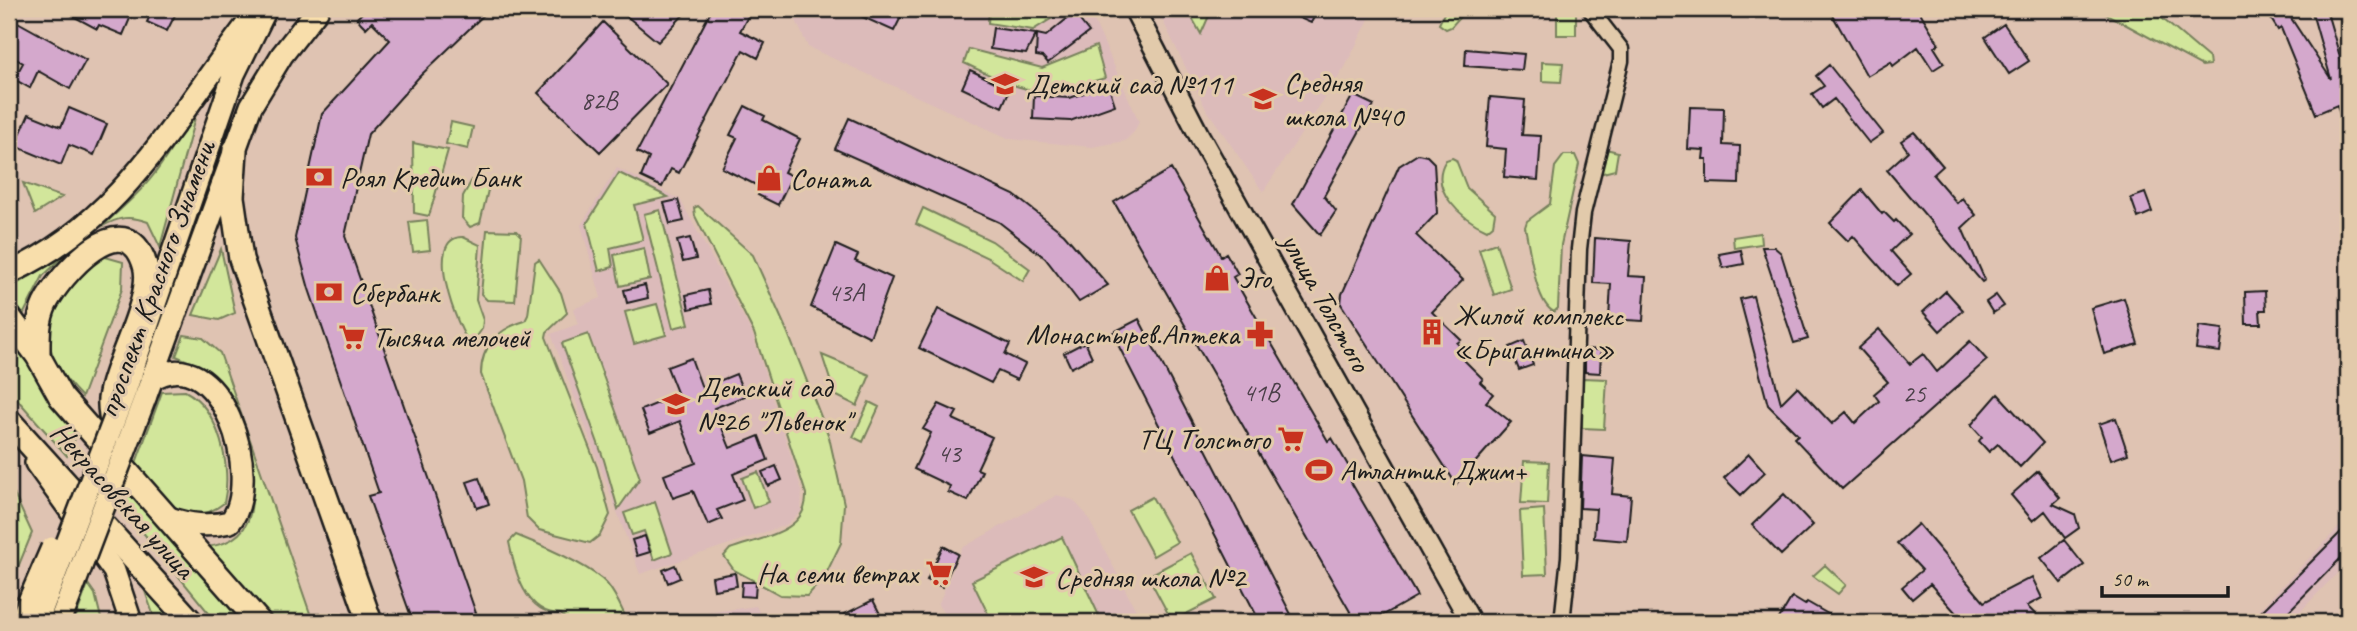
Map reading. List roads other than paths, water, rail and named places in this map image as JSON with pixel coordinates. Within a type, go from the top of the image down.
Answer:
[{"type":"highway","points":[[235,150],[232,197],[241,259],[370,622]]},
{"type":"highway","points":[[38,356],[39,321],[50,295],[69,268],[87,250],[109,241],[122,241],[138,251],[147,275],[134,389],[110,399],[112,426]]},
{"type":"highway","points":[[9,317],[38,356],[61,397],[259,622]]},
{"type":"highway","name":"Некрасовская улица","points":[[9,422],[191,622]]},
{"type":"highway","points":[[9,607],[13,622]]},
{"type":"main road","points":[[9,273],[69,239],[119,195],[261,9]]},
{"type":"main road","name":"проспект Красного Знамени","points":[[60,622],[234,74],[266,9]]},
{"type":"main road","name":"проспект Красного Знамени","points":[[134,389],[251,106],[264,81],[318,9]]},
{"type":"main road","name":"улица Толстого","points":[[1134,9],[1200,137],[1471,622]]},
{"type":"main road","points":[[134,389],[165,371],[184,371],[203,378],[219,398],[234,434],[240,462],[242,492],[230,522],[213,526],[188,524],[169,518]]},
{"type":"main road","points":[[9,422],[114,571],[131,622]]},
{"type":"main road","name":"проспект Красного Знамени","points":[[37,622],[112,426]]},
{"type":"main road","points":[[20,622],[64,523],[90,487]]},
{"type":"street","points":[[1562,622],[1570,531],[1579,249],[1584,213],[1621,61],[1620,49],[1590,9]]},
{"type":"place","name":"Детский сад №111","points":[[1005,84]]},
{"type":"place","name":"Средняя школа №40","points":[[1263,99]]},
{"type":"place","name":"Роял Кредит Банк","points":[[319,177]]},
{"type":"place","name":"Соната","points":[[769,178]]},
{"type":"place","name":"Эго","points":[[1217,278]]},
{"type":"place","name":"Сбербанк","points":[[329,292]]},
{"type":"place","name":"Жилой комплекс «Бригантина»","points":[[1432,332]]},
{"type":"place","name":"Монастырев.Аптека","points":[[1260,334]]},
{"type":"place","name":"Тысяча мелочей","points":[[352,337]]},
{"type":"place","name":"Детский сад №26 \"Львенок\"","points":[[676,404]]},
{"type":"place","name":"ТЦ Толстого","points":[[1291,439]]},
{"type":"place","name":"Атлантик Джим+","points":[[1319,470]]},
{"type":"place","name":"На семи ветрах","points":[[939,573]]},
{"type":"place","name":"Средняя школа №2","points":[[1034,577]]}]
